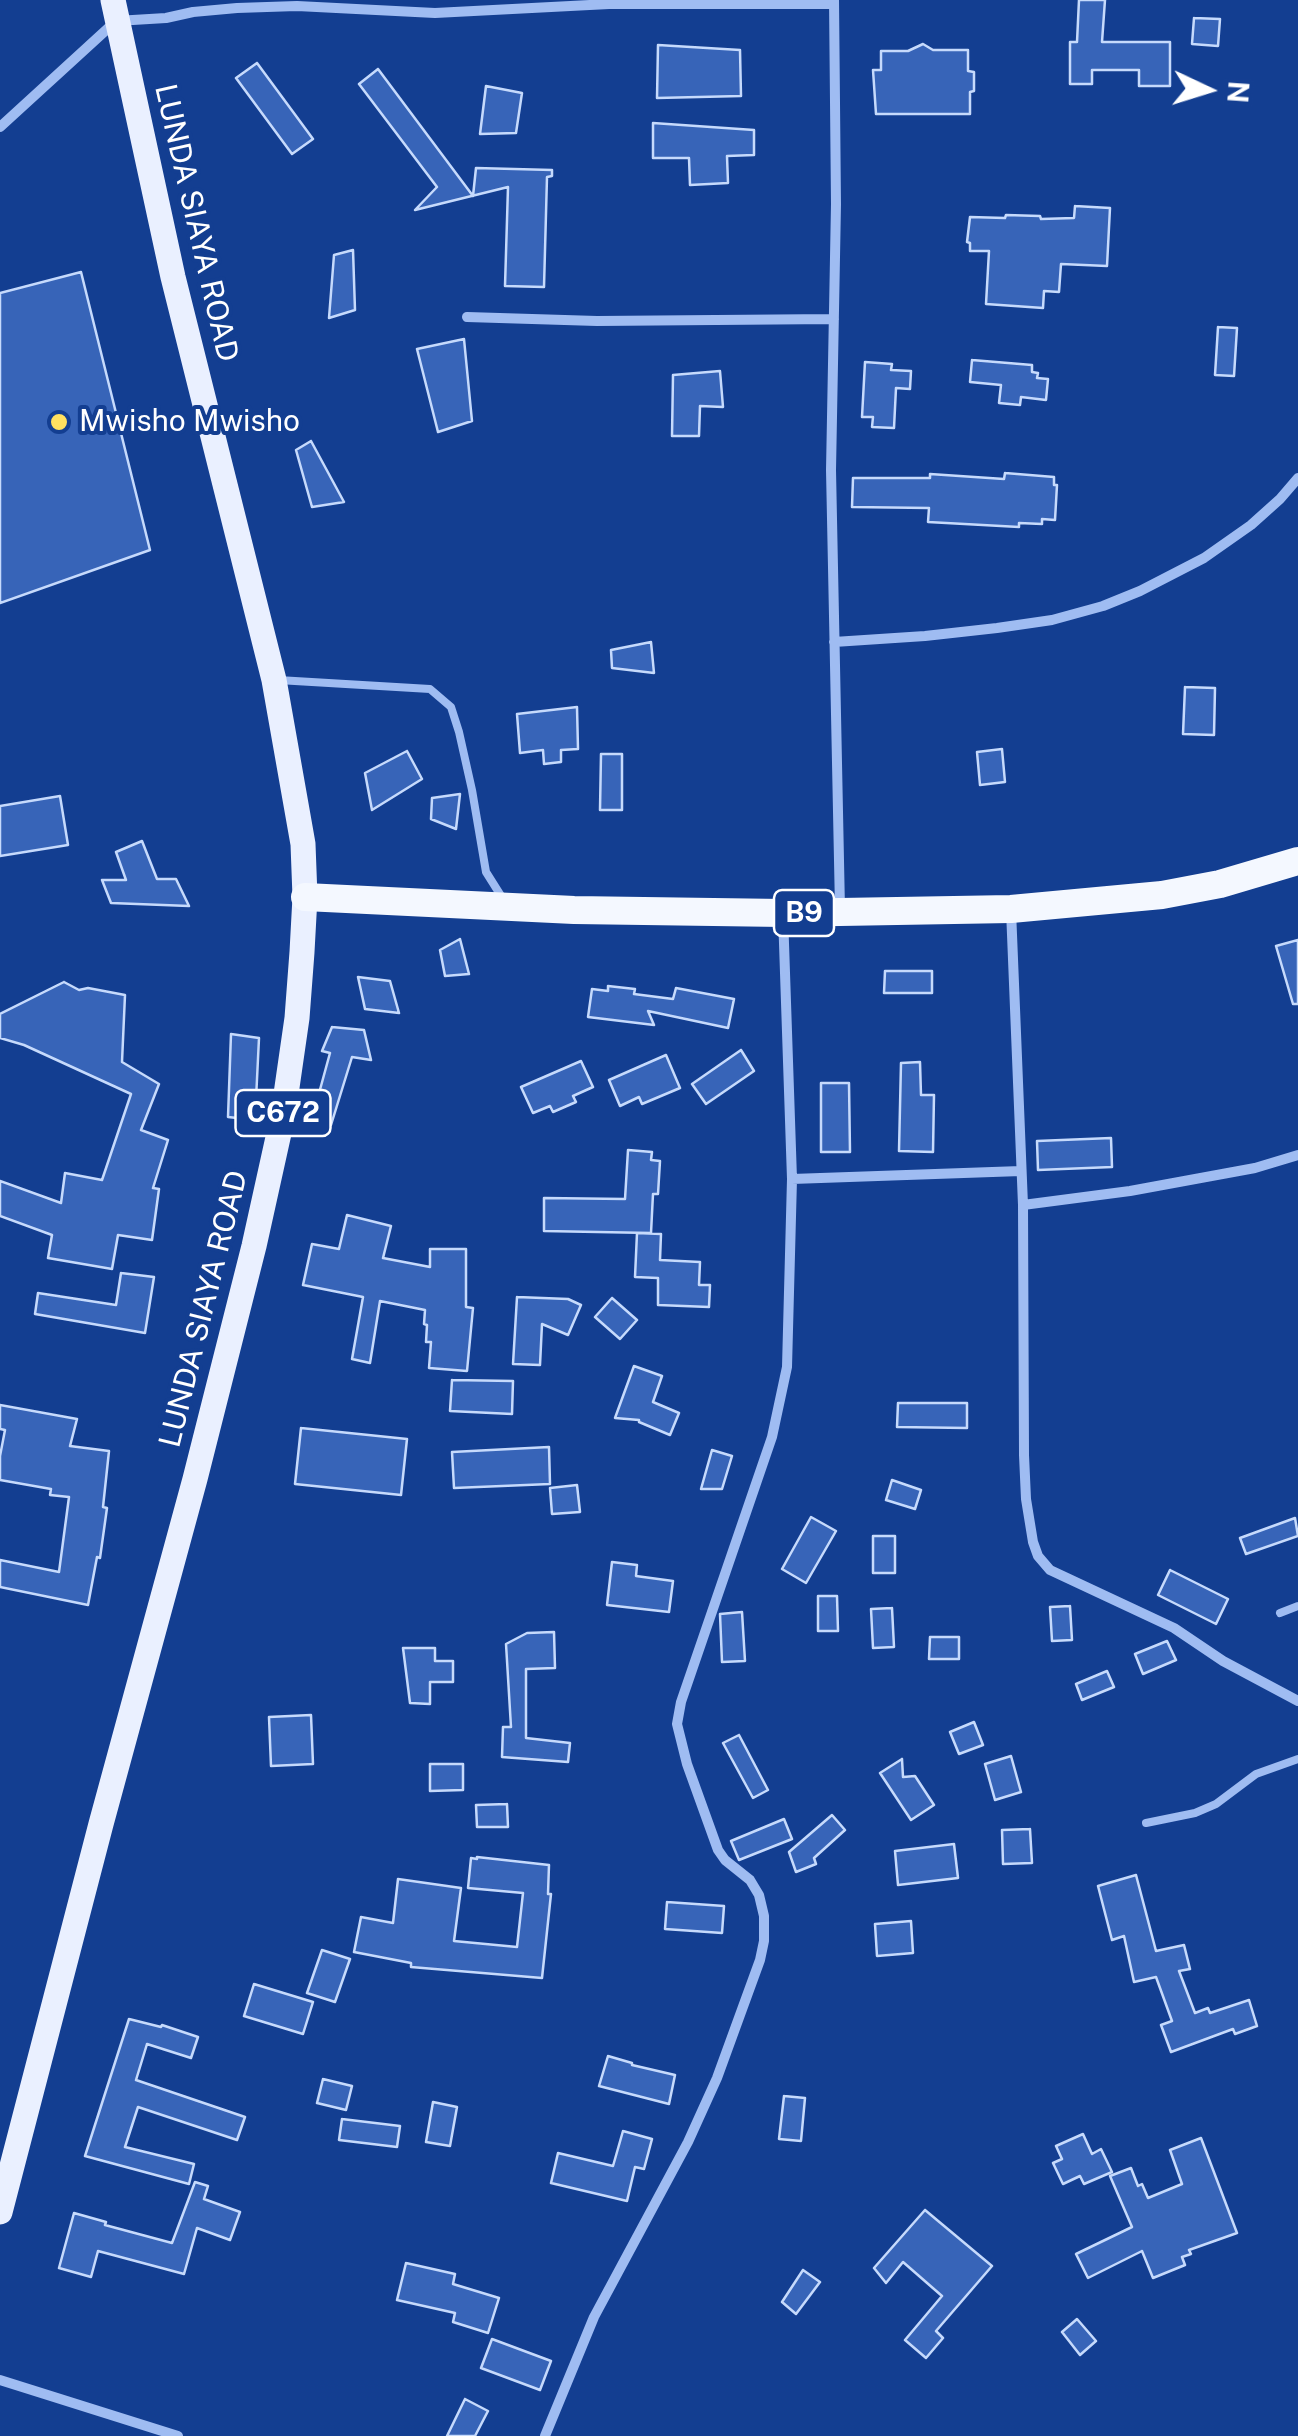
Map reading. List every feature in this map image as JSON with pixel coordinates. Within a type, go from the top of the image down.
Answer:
[{"type":"highway","name":"B9","points":[[305,896],[783,913],[1011,909],[1162,895],[1220,884],[1298,861]]},
{"type":"main road","name":"LUNDA SIAYA ROAD","points":[[0,2212],[264,1207],[298,1018],[305,896],[303,844],[274,680],[173,277],[115,11]]},
{"type":"street","points":[[0,127],[115,11],[166,18],[298,3],[435,13],[609,4],[834,2],[836,204],[831,470],[840,912]]},
{"type":"street","points":[[467,317],[597,321],[834,318]]},
{"type":"street","points":[[834,642],[997,628],[1052,620],[1103,606],[1204,558],[1251,525],[1298,478]]},
{"type":"street","points":[[1011,909],[1023,1205],[1024,1455],[1026,1499],[1038,1556],[1050,1570],[1174,1628],[1223,1662],[1298,1700]]},
{"type":"street","points":[[544,2436],[594,2317],[688,2142],[717,2078],[764,1941],[759,1895],[750,1880],[718,1850],[686,1764],[677,1724],[681,1702],[772,1438],[786,1367],[792,1179],[783,913]]},
{"type":"street","points":[[1023,1205],[1130,1191],[1255,1168],[1298,1154]]},
{"type":"street","points":[[792,1179],[1021,1171]]},
{"type":"street","points":[[0,2380],[178,2436]]},
{"type":"lane","points":[[274,680],[430,689],[451,707],[468,771],[486,872],[508,906]]},
{"type":"lane","points":[[1280,1613],[1298,1606]]},
{"type":"lane","points":[[1146,1823],[1195,1813],[1216,1804],[1256,1774],[1298,1760]]},
{"type":"building","points":[[1079,0],[1105,0],[1102,42],[1170,42],[1170,86],[1139,86],[1139,70],[1092,70],[1092,84],[1070,84],[1070,42],[1077,42]]},
{"type":"building","points":[[1194,18],[1220,19],[1218,46],[1192,44]]},
{"type":"building","points":[[923,44],[933,50],[968,50],[968,71],[974,72],[970,114],[876,114],[873,70],[881,70],[881,51],[908,51]]},
{"type":"building","points":[[658,45],[740,50],[741,96],[657,98]]},
{"type":"building","points":[[257,63],[313,139],[292,154],[236,78]]},
{"type":"building","points":[[378,69],[473,196],[415,210],[437,187],[359,84]]},
{"type":"building","points":[[486,86],[522,93],[516,133],[480,134]]},
{"type":"building","points":[[653,123],[754,130],[754,155],[727,156],[728,183],[690,185],[689,158],[653,158]]},
{"type":"building","points":[[476,168],[552,170],[552,176],[547,177],[544,287],[505,286],[508,187],[473,196]]},
{"type":"building","points":[[1075,206],[1110,208],[1107,266],[1061,264],[1059,292],[1044,291],[1043,308],[986,304],[989,251],[970,251],[970,217],[1074,218]]},
{"type":"building","points":[[353,250],[355,310],[329,318],[334,255]]},
{"type":"building","name":"Mwisho Mwisho","points":[[81,272],[150,550],[0,603],[0,293]]},
{"type":"building","points":[[1218,327],[1237,328],[1234,376],[1215,375]]},
{"type":"building","points":[[464,339],[472,421],[438,432],[417,349]]},
{"type":"building","points":[[972,360],[1032,365],[1037,378],[1048,379],[1046,400],[1021,397],[1020,405],[999,403],[1001,385],[970,382]]},
{"type":"building","points":[[865,362],[892,364],[891,370],[911,371],[910,389],[896,388],[894,428],[872,427],[873,417],[862,417]]},
{"type":"building","points":[[720,371],[723,407],[700,406],[699,436],[672,436],[673,375]]},
{"type":"building","points":[[311,441],[344,502],[312,507],[296,450]]},
{"type":"building","points":[[1005,473],[1054,477],[1055,520],[1019,523],[1019,527],[928,522],[929,508],[852,507],[853,478],[930,478],[930,474],[1004,479]]},
{"type":"building","points":[[651,642],[654,673],[612,668],[611,650]]},
{"type":"building","points":[[1185,687],[1215,688],[1214,735],[1183,734]]},
{"type":"building","points":[[577,707],[578,749],[561,750],[561,762],[544,764],[543,750],[520,753],[517,714]]},
{"type":"building","points":[[1002,749],[1005,782],[980,785],[977,752]]},
{"type":"building","points":[[407,751],[422,779],[372,810],[365,773]]},
{"type":"building","points":[[601,754],[622,754],[622,810],[600,810]]},
{"type":"building","points":[[460,794],[456,829],[431,819],[432,798]]},
{"type":"building","points":[[60,796],[68,845],[0,856],[0,806]]},
{"type":"building","points":[[142,841],[157,879],[176,879],[189,906],[111,903],[102,880],[126,880],[116,852]]},
{"type":"building","points":[[460,939],[469,974],[445,976],[440,950]]},
{"type":"building","points":[[1298,940],[1298,1004],[1293,1004],[1276,946]]},
{"type":"building","points":[[885,971],[932,971],[932,993],[884,993]]},
{"type":"building","points":[[358,977],[390,981],[399,1013],[365,1009]]},
{"type":"building","points":[[64,982],[79,990],[125,995],[122,1062],[159,1084],[141,1130],[168,1140],[153,1188],[159,1189],[152,1240],[118,1235],[112,1269],[48,1258],[52,1235],[0,1216],[0,1181],[61,1203],[65,1173],[102,1180],[131,1094],[0,1038],[0,1014]]},
{"type":"building","points":[[608,986],[673,999],[676,988],[734,999],[728,1028],[648,1011],[654,1025],[588,1017],[592,989],[608,991]]},
{"type":"building","points":[[332,1027],[364,1030],[371,1060],[352,1057],[331,1125],[308,1120],[330,1053],[322,1051]]},
{"type":"building","points":[[231,1034],[259,1038],[255,1120],[228,1117]]},
{"type":"building","points":[[741,1050],[754,1071],[706,1104],[692,1084]]},
{"type":"building","points":[[666,1055],[680,1088],[642,1104],[639,1097],[620,1106],[609,1080]]},
{"type":"building","points":[[581,1061],[593,1087],[573,1096],[576,1102],[553,1112],[550,1106],[533,1113],[521,1087]]},
{"type":"building","points":[[920,1062],[921,1095],[934,1095],[933,1152],[899,1151],[901,1063]]},
{"type":"building","points":[[821,1083],[849,1083],[850,1152],[821,1152]]},
{"type":"building","points":[[1111,1138],[1112,1167],[1038,1170],[1037,1141]]},
{"type":"building","points":[[628,1150],[652,1152],[651,1160],[660,1161],[651,1233],[544,1231],[544,1198],[625,1199]]},
{"type":"building","points":[[347,1215],[391,1226],[383,1258],[430,1267],[430,1249],[466,1249],[466,1307],[473,1308],[467,1371],[429,1368],[431,1342],[426,1342],[425,1310],[380,1301],[370,1363],[352,1359],[363,1297],[303,1285],[312,1244],[339,1249]]},
{"type":"building","points":[[637,1233],[661,1234],[660,1260],[700,1262],[699,1285],[710,1285],[709,1307],[658,1305],[658,1278],[635,1277]]},
{"type":"building","points":[[121,1273],[154,1277],[145,1333],[35,1314],[38,1293],[116,1305]]},
{"type":"building","points":[[517,1297],[568,1299],[581,1305],[568,1335],[542,1324],[540,1365],[513,1364]]},
{"type":"building","points":[[612,1298],[637,1320],[620,1339],[595,1317]]},
{"type":"building","points":[[634,1366],[662,1376],[653,1402],[679,1413],[670,1435],[639,1420],[615,1418]]},
{"type":"building","points":[[452,1380],[513,1381],[512,1414],[450,1411]]},
{"type":"building","points":[[898,1403],[967,1403],[967,1428],[897,1427]]},
{"type":"building","points":[[0,1405],[77,1419],[70,1446],[109,1451],[103,1507],[107,1508],[88,1605],[0,1587],[0,1560],[59,1572],[69,1497],[50,1495],[51,1489],[0,1480],[5,1430],[0,1429]]},
{"type":"building","points":[[301,1428],[407,1439],[401,1495],[295,1484]]},
{"type":"building","points":[[549,1447],[550,1484],[454,1488],[452,1452]]},
{"type":"building","points":[[712,1450],[732,1456],[722,1489],[701,1489]]},
{"type":"building","points":[[892,1480],[921,1490],[915,1509],[886,1500]]},
{"type":"building","points":[[577,1485],[580,1512],[552,1514],[550,1488]]},
{"type":"building","points":[[811,1517],[836,1531],[806,1583],[782,1569]]},
{"type":"building","points":[[1295,1518],[1298,1536],[1246,1554],[1240,1538]]},
{"type":"building","points":[[873,1536],[895,1536],[895,1573],[873,1573]]},
{"type":"building","points":[[612,1562],[637,1565],[636,1576],[673,1581],[669,1612],[607,1605]]},
{"type":"building","points":[[1170,1570],[1228,1599],[1216,1624],[1158,1595]]},
{"type":"building","points":[[818,1596],[837,1596],[838,1631],[818,1631]]},
{"type":"building","points":[[1070,1606],[1072,1640],[1052,1641],[1050,1607]]},
{"type":"building","points":[[892,1608],[894,1647],[873,1648],[871,1609]]},
{"type":"building","points":[[742,1612],[745,1661],[722,1662],[720,1614]]},
{"type":"building","points":[[554,1632],[555,1668],[526,1669],[526,1738],[570,1743],[568,1762],[502,1757],[503,1727],[511,1727],[506,1644],[527,1633]]},
{"type":"building","points":[[930,1637],[959,1637],[959,1659],[929,1659]]},
{"type":"building","points":[[1167,1641],[1176,1660],[1143,1674],[1135,1654]]},
{"type":"building","points":[[403,1648],[435,1648],[435,1661],[453,1661],[453,1682],[430,1682],[430,1704],[410,1703]]},
{"type":"building","points":[[1107,1671],[1114,1687],[1082,1700],[1076,1684]]},
{"type":"building","points":[[311,1715],[313,1764],[271,1766],[269,1717]]},
{"type":"building","points":[[974,1722],[983,1745],[959,1754],[950,1732]]},
{"type":"building","points":[[739,1735],[768,1790],[753,1798],[723,1743]]},
{"type":"building","points":[[1011,1756],[1021,1792],[995,1800],[985,1764]]},
{"type":"building","points":[[902,1759],[903,1777],[915,1776],[934,1805],[911,1820],[880,1773]]},
{"type":"building","points":[[430,1764],[463,1764],[463,1790],[430,1791]]},
{"type":"building","points":[[507,1804],[508,1827],[477,1827],[476,1805]]},
{"type":"building","points":[[832,1815],[845,1830],[814,1858],[816,1864],[796,1872],[789,1852]]},
{"type":"building","points":[[784,1819],[792,1839],[739,1860],[731,1841]]},
{"type":"building","points":[[1030,1829],[1032,1863],[1003,1864],[1002,1830]]},
{"type":"building","points":[[954,1844],[958,1878],[898,1885],[895,1851]]},
{"type":"building","points":[[471,1858],[549,1865],[551,1894],[542,1978],[411,1967],[411,1963],[354,1952],[361,1917],[393,1923],[398,1879],[461,1888],[454,1941],[517,1947],[523,1893],[468,1888]]},
{"type":"building","points":[[1136,1875],[1156,1951],[1184,1945],[1190,1969],[1179,1971],[1195,2013],[1208,2008],[1210,2013],[1249,2000],[1257,2026],[1235,2034],[1233,2029],[1171,2052],[1161,2025],[1172,2021],[1156,1977],[1134,1982],[1124,1936],[1112,1940],[1098,1886]]},
{"type":"building","points":[[667,1902],[724,1906],[722,1933],[665,1929]]},
{"type":"building","points":[[911,1921],[913,1953],[877,1956],[875,1924]]},
{"type":"building","points":[[322,1950],[350,1959],[335,2002],[307,1993]]},
{"type":"building","points":[[254,1984],[313,2002],[303,2034],[244,2016]]},
{"type":"building","points":[[129,2019],[198,2037],[191,2058],[147,2044],[136,2080],[245,2117],[237,2140],[138,2107],[125,2147],[194,2164],[189,2184],[85,2156]]},
{"type":"building","points":[[608,2056],[675,2075],[669,2104],[599,2086]]},
{"type":"building","points":[[323,2079],[352,2086],[346,2110],[317,2103]]},
{"type":"building","points":[[784,2096],[805,2098],[801,2141],[779,2139]]},
{"type":"building","points":[[433,2102],[457,2107],[450,2146],[426,2142]]},
{"type":"building","points":[[342,2119],[400,2126],[397,2147],[339,2140]]},
{"type":"building","points":[[623,2131],[652,2139],[644,2169],[635,2167],[627,2201],[551,2183],[558,2153],[613,2166]]},
{"type":"building","points":[[1083,2134],[1092,2154],[1101,2149],[1112,2172],[1084,2184],[1080,2176],[1063,2184],[1053,2163],[1062,2159],[1056,2146]]},
{"type":"building","points":[[1201,2138],[1237,2233],[1189,2250],[1191,2254],[1182,2257],[1185,2265],[1153,2278],[1142,2251],[1088,2278],[1076,2254],[1132,2227],[1110,2176],[1131,2168],[1148,2198],[1182,2184],[1170,2150]]},
{"type":"building","points":[[195,2182],[208,2186],[204,2199],[240,2212],[230,2240],[197,2228],[184,2274],[98,2251],[91,2277],[59,2268],[74,2213],[172,2243]]},
{"type":"building","points":[[925,2210],[992,2266],[936,2331],[943,2338],[926,2358],[905,2340],[942,2296],[903,2262],[886,2283],[874,2268]]},
{"type":"building","points":[[406,2263],[455,2274],[453,2284],[499,2298],[488,2333],[453,2322],[455,2313],[397,2300]]},
{"type":"building","points":[[803,2270],[820,2282],[796,2314],[782,2302]]},
{"type":"building","points":[[1077,2319],[1096,2341],[1080,2355],[1062,2332]]},
{"type":"building","points":[[492,2339],[551,2361],[540,2390],[481,2368]]},
{"type":"building","points":[[465,2399],[488,2411],[475,2436],[447,2436]]},
{"type":"place","name":"Mwisho Mwisho","points":[[59,422]]}]
